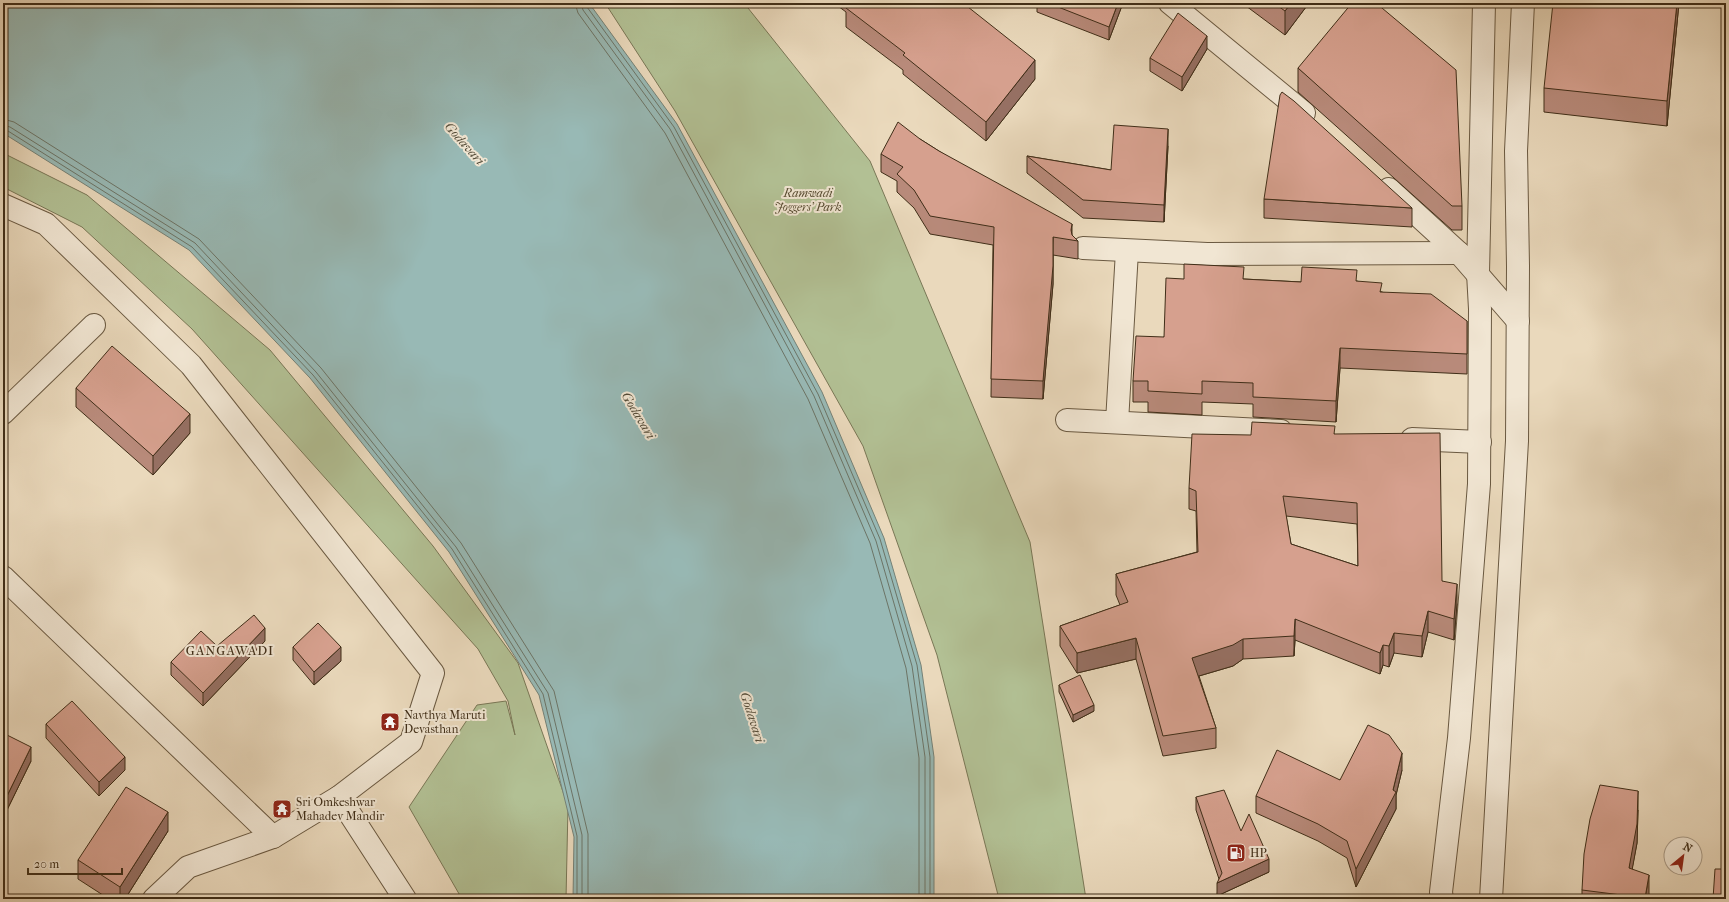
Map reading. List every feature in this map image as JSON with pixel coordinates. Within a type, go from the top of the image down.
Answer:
[{"type":"street","points":[[1170,3],[1320,127]]},
{"type":"street","points":[[1442,899],[1441,892],[1460,730],[1479,484],[1480,309],[1478,273],[1484,3]]},
{"type":"street","points":[[1491,899],[1517,440],[1518,321],[1516,151],[1523,3]]},
{"type":"street","points":[[1374,175],[1459,253],[1478,273],[1518,321]]},
{"type":"street","points":[[3,204],[46,224],[191,364],[432,673],[411,742],[339,797],[273,837],[188,867],[154,899]]},
{"type":"street","points":[[1083,248],[1207,254],[1459,253]]},
{"type":"street","points":[[1117,422],[1126,251]]},
{"type":"street","points":[[3,414],[94,325]]},
{"type":"street","points":[[1067,420],[1298,432]]},
{"type":"street","points":[[1393,438],[1480,442]]},
{"type":"street","points":[[3,577],[273,837]]},
{"type":"street","points":[[339,797],[404,899]]},
{"type":"green space","name":"Ramwadi Joggers' Park","points":[[605,3],[744,3],[870,161],[1030,542],[1086,899],[999,899],[937,655],[863,446],[675,111]]},
{"type":"green space","points":[[3,153],[87,195],[270,350],[433,546],[518,663],[568,806],[566,899],[462,899],[409,807],[477,705],[506,701],[515,735],[508,701],[478,649],[192,329],[82,227],[3,187]]},
{"type":"water","name":"Godavari","points":[[3,3],[589,3],[677,124],[822,392],[884,538],[921,665],[934,757],[934,899],[573,899],[574,837],[539,695],[449,552],[310,378],[189,250],[3,133]]},
{"type":"building","points":[[849,3],[963,3],[1035,60],[986,122],[903,55],[905,53],[846,8]]},
{"type":"building","points":[[1048,3],[1118,3],[1109,27]]},
{"type":"building","points":[[1274,3],[1291,3],[1285,11]]},
{"type":"building","points":[[1352,3],[1376,3],[1456,70],[1462,206],[1452,206],[1298,68]]},
{"type":"building","points":[[1553,3],[1677,3],[1667,101],[1544,88]]},
{"type":"building","points":[[1178,13],[1207,36],[1182,77],[1150,58]]},
{"type":"building","points":[[1282,92],[1294,101],[1412,208],[1264,199],[1280,95]]},
{"type":"building","points":[[898,122],[939,151],[1072,224],[1072,235],[1078,241],[1053,237],[1053,266],[1043,381],[991,379],[994,227],[930,216],[914,190],[897,174],[903,167],[881,154]]},
{"type":"building","points":[[1114,125],[1168,129],[1164,205],[1083,200],[1027,156],[1111,170]]},
{"type":"building","points":[[1184,264],[1244,267],[1243,279],[1301,282],[1302,267],[1357,270],[1356,281],[1382,283],[1380,292],[1431,294],[1467,321],[1467,354],[1340,348],[1336,401],[1253,397],[1253,383],[1202,381],[1202,394],[1148,391],[1148,381],[1133,381],[1136,336],[1164,337],[1166,278],[1184,279]]},
{"type":"building","points":[[112,346],[190,414],[153,456],[76,388]]},
{"type":"building","points":[[1252,422],[1335,426],[1334,434],[1440,433],[1442,581],[1457,584],[1454,619],[1428,611],[1422,636],[1394,633],[1389,646],[1383,645],[1380,653],[1295,619],[1294,636],[1243,639],[1233,645],[1192,658],[1216,728],[1163,736],[1136,638],[1077,653],[1060,626],[1128,602],[1116,574],[1198,552],[1196,491],[1189,488],[1192,434],[1251,435]],"holes":[[[1283,496],[1357,503],[1358,566],[1291,544]]]},
{"type":"building","points":[[254,615],[265,628],[203,693],[171,662],[201,631],[217,646]]},
{"type":"building","points":[[318,623],[341,647],[314,672],[293,647]]},
{"type":"building","points":[[1080,675],[1094,705],[1073,715],[1059,685]]},
{"type":"building","points":[[72,701],[125,757],[99,782],[46,724]]},
{"type":"building","points":[[1368,725],[1389,735],[1402,753],[1393,790],[1396,792],[1356,869],[1347,841],[1318,824],[1256,796],[1277,750],[1340,780]]},
{"type":"building","points":[[3,733],[31,747],[6,798],[3,797]]},
{"type":"building","points":[[1600,785],[1638,791],[1637,824],[1629,868],[1649,875],[1645,898],[1582,890],[1584,854],[1590,819]]},
{"type":"building","points":[[126,787],[168,812],[120,887],[78,860]]},
{"type":"building","points":[[1224,790],[1241,831],[1249,814],[1269,859],[1217,883],[1222,873],[1196,797]]},
{"type":"building","points":[[1715,869],[1726,869],[1726,899],[1713,899]]},
{"type":"place","name":"Navthya Maruti Devasthan","points":[[390,722]]},
{"type":"place","name":"Sri Omkeshwar Mahadev Mandir","points":[[282,809]]},
{"type":"place","name":"HP","points":[[1236,853]]},
{"type":"district","name":"GANGAWADI","points":[[230,650]]}]
